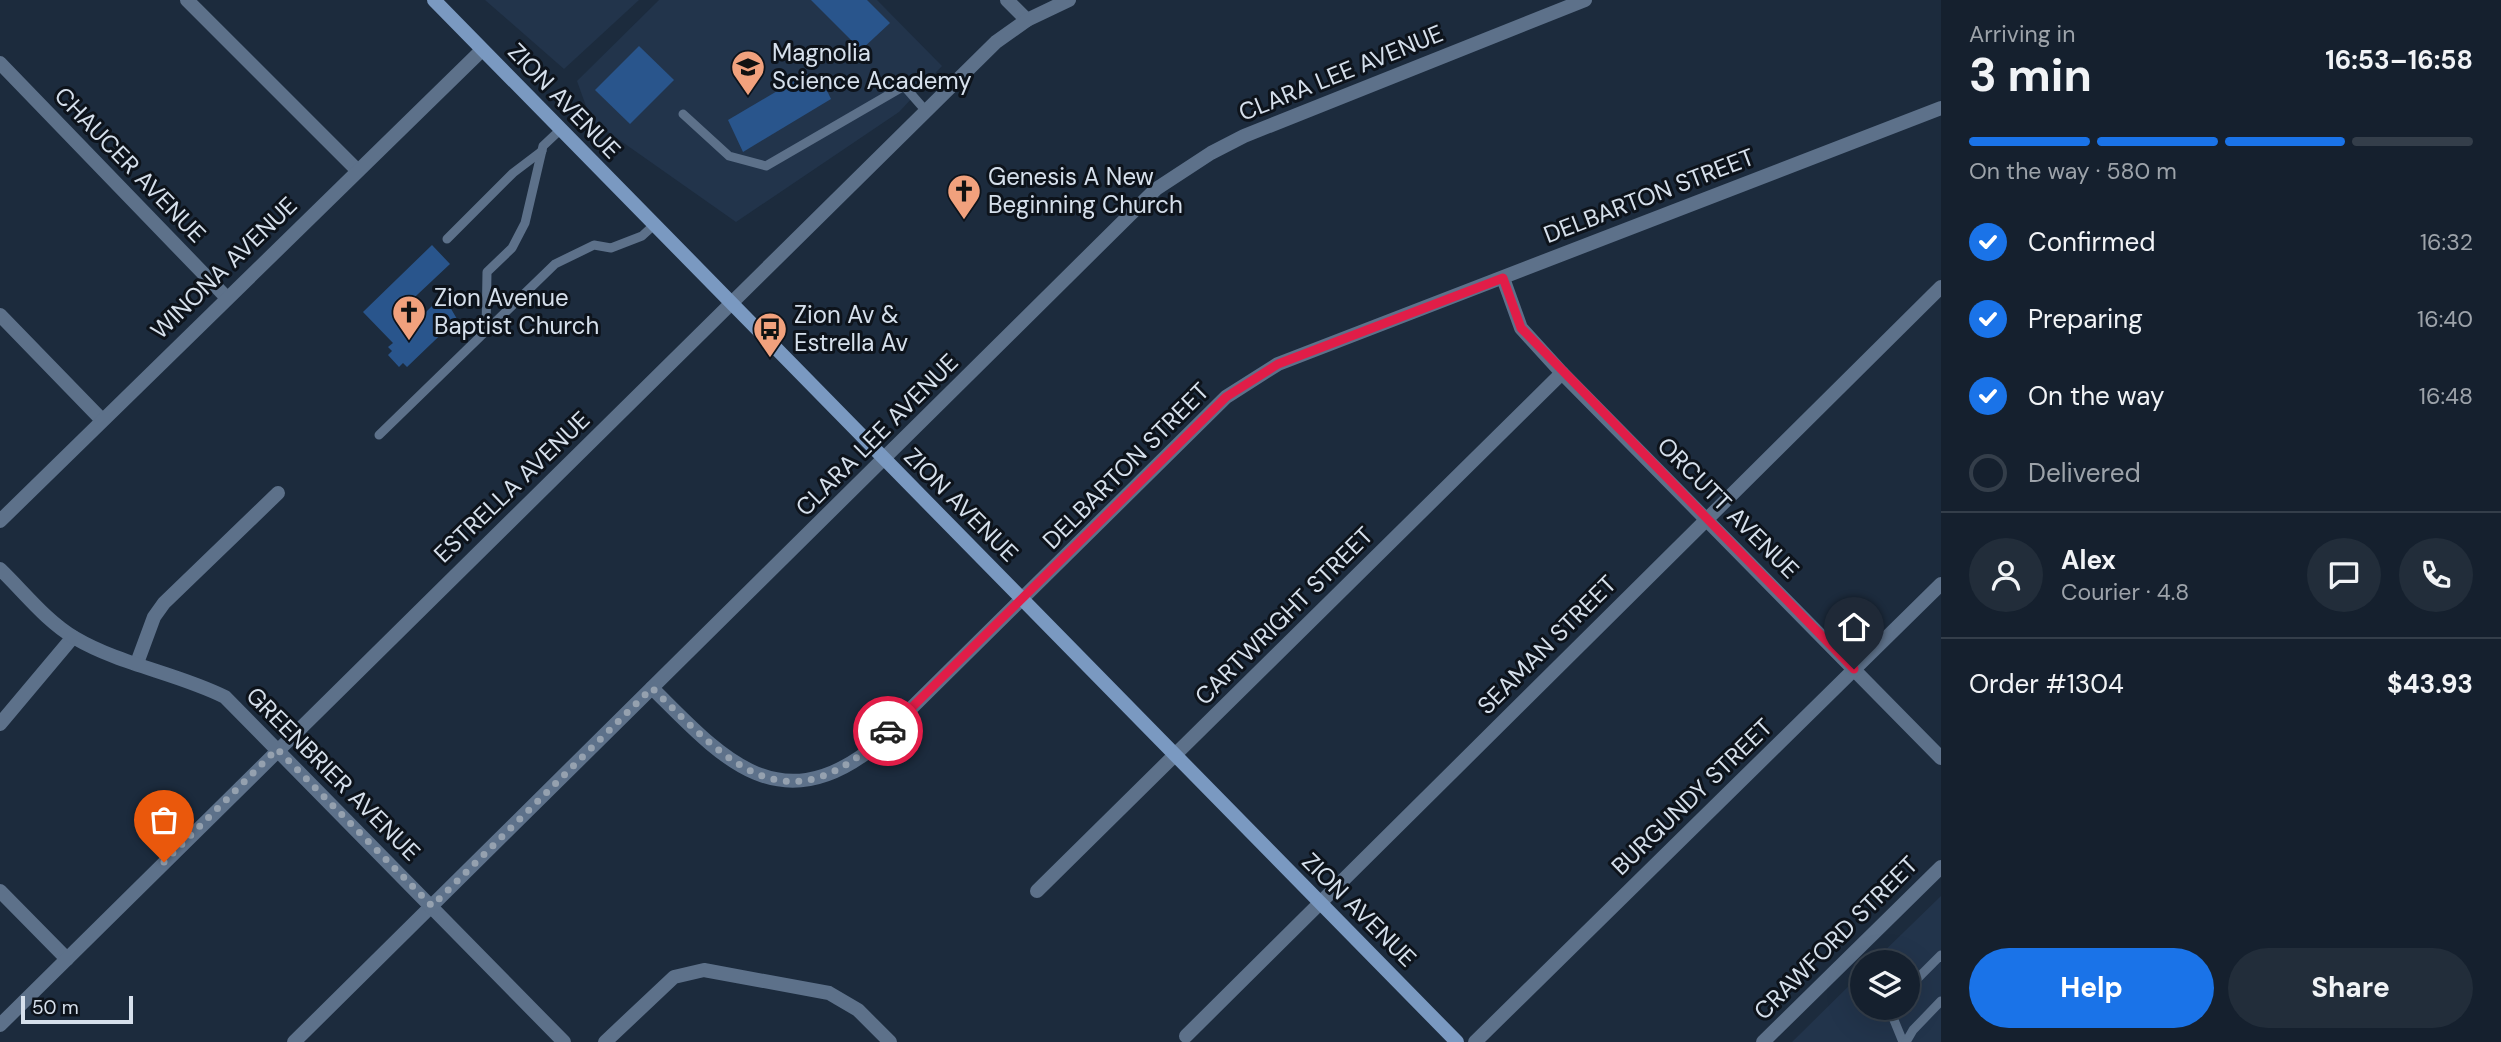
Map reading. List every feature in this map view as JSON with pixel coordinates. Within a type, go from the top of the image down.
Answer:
[{"type":"main road","name":"ZION AVENUE","points":[[433,0],[1457,1042]]},
{"type":"street","points":[[187,0],[357,170]]},
{"type":"street","points":[[1007,0],[1027,20]]},
{"type":"street","name":"ESTRELLA AVENUE","points":[[0,1025],[277,749],[732,305],[996,41],[1027,20],[1069,0]]},
{"type":"street","name":"CLARA LEE AVENUE","points":[[294,1042],[1156,189],[1211,153],[1244,136],[1585,0]]},
{"type":"street","name":"WINONA AVENUE","points":[[0,521],[482,50]]},
{"type":"street","name":"CHAUCER AVENUE","points":[[0,64],[227,298]]},
{"type":"street","name":"DELBARTON STREET","points":[[652,688],[715,749],[738,766],[780,780],[826,775],[866,753],[1226,397],[1278,364],[1941,108]]},
{"type":"street","name":"ORCUTT AVENUE","points":[[1503,278],[1521,328],[1562,373],[1941,758]]},
{"type":"street","name":"SEAMAN STREET","points":[[1186,1036],[1941,287]]},
{"type":"street","points":[[0,315],[102,420]]},
{"type":"street","name":"CARTWRIGHT STREET","points":[[1037,891],[1562,373]]},
{"type":"street","points":[[137,663],[154,617],[164,603],[278,493]]},
{"type":"street","name":"GREENBRIER AVENUE","points":[[0,569],[53,622],[73,636],[97,649],[196,682],[225,697],[564,1042]]},
{"type":"street","name":"BURGUNDY STREET","points":[[1475,1042],[1941,584]]},
{"type":"street","points":[[0,724],[73,636]]},
{"type":"street","name":"CRAWFORD STREET","points":[[1763,1042],[1941,867]]},
{"type":"street","points":[[0,891],[67,960]]},
{"type":"street","points":[[605,1042],[674,977],[704,970],[829,993],[858,1010],[890,1042]]},
{"type":"lane","points":[[683,114],[729,156],[766,166],[904,86],[926,111]]},
{"type":"lane","points":[[486,331],[487,272],[512,247],[525,223],[543,146],[560,130]]},
{"type":"lane","points":[[447,239],[513,173],[542,152]]},
{"type":"lane","points":[[379,435],[555,264],[594,246],[611,248],[642,236],[654,225]]},
{"type":"lane","points":[[1920,976],[1941,955]]},
{"type":"lane","points":[[1894,1020],[1905,1042],[1941,1001]]},
{"type":"shaded area","points":[[485,0],[639,0],[564,69]]},
{"type":"shaded area","name":"Magnolia Science Academy","points":[[659,0],[877,0],[942,66],[899,112],[736,222],[591,120],[577,81]]},
{"type":"shaded area","points":[[1941,896],[1941,1042],[1792,1042],[1850,985],[1850,1020],[1920,1020],[1920,950],[1885,950]]},
{"type":"building","points":[[811,0],[867,0],[890,23],[861,50]]},
{"type":"building","points":[[639,46],[674,80],[630,124],[595,90]]},
{"type":"building","points":[[806,74],[820,76],[831,99],[743,152],[728,120]]},
{"type":"building","points":[[432,245],[450,264],[401,310],[414,324],[438,300],[450,307],[457,319],[407,367],[403,363],[399,367],[388,355],[392,351],[388,347],[393,343],[363,312]]},
{"type":"way so far","points":[[164,862],[277,749],[432,906],[652,688],[726,758],[752,773],[780,780],[811,779],[840,770],[866,753],[888,731]]},
{"type":"place","name":"Magnolia Science Academy","points":[[748,97]]},
{"type":"place","name":"Genesis A New Beginning Church","points":[[964,221]]},
{"type":"place","name":"Zion Avenue Baptist Church","points":[[409,342]]},
{"type":"place","name":"Zion Av & Estrella Av","points":[[770,359]]},
{"type":"route","points":[[888,731],[1226,397],[1278,364],[1503,278],[1521,328],[1562,373],[1854,669]]}]
